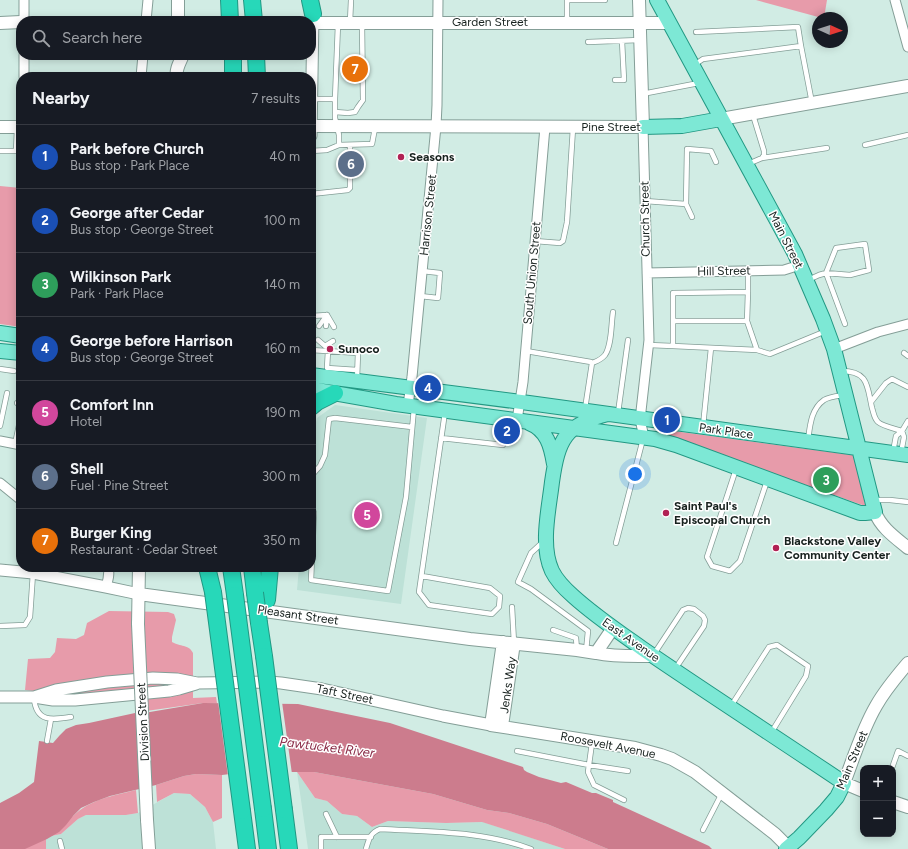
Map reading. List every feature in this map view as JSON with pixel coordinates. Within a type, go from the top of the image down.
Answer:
[{"type":"highway","points":[[229,0],[230,16]]},
{"type":"highway","points":[[252,0],[254,16]]},
{"type":"highway","points":[[233,60],[233,72]]},
{"type":"highway","points":[[256,60],[257,72]]},
{"type":"highway","points":[[316,403],[335,392]]},
{"type":"highway","points":[[208,572],[213,592]]},
{"type":"highway","points":[[211,572],[247,849]]},
{"type":"highway","points":[[232,572],[268,849]]},
{"type":"highway","points":[[254,572],[261,596],[264,656],[289,849]]},
{"type":"highway","points":[[261,596],[268,572]]},
{"type":"highway","points":[[242,812],[242,849]]},
{"type":"main road","points":[[178,0],[178,16]]},
{"type":"main road","name":"Church Street","points":[[639,0],[643,127]]},
{"type":"main road","name":"Main Street","points":[[657,0],[800,265],[828,330],[840,371],[859,449]]},
{"type":"main road","name":"Garden Street","points":[[312,12],[338,23],[669,22]]},
{"type":"main road","points":[[0,22],[16,22]]},
{"type":"main road","points":[[176,60],[176,72]]},
{"type":"main road","points":[[177,72],[181,60]]},
{"type":"main road","name":"Pine Street","points":[[316,128],[336,126],[682,126],[908,86]]},
{"type":"main road","points":[[0,127],[16,127]]},
{"type":"main road","points":[[0,333],[16,335]]},
{"type":"main road","points":[[0,351],[16,353]]},
{"type":"main road","name":"Park Place","points":[[316,375],[357,375],[410,387],[525,402],[581,422],[669,443],[860,513],[866,513],[874,506]]},
{"type":"main road","name":"Park Place","points":[[316,390],[384,402],[516,420],[581,422]]},
{"type":"main road","points":[[581,422],[592,418],[613,414]]},
{"type":"main road","name":"Park Place","points":[[613,414],[859,449]]},
{"type":"main road","points":[[516,420],[537,427],[547,437],[554,466]]},
{"type":"main road","name":"East Avenue","points":[[581,422],[566,436],[560,446],[554,466],[546,540],[549,564],[556,578],[596,616],[674,670],[844,783]]},
{"type":"main road","points":[[901,454],[859,449],[879,521],[908,548]]},
{"type":"main road","name":"Division Street","points":[[139,572],[138,624],[149,849]]},
{"type":"main road","name":"Pleasant Street","points":[[139,594],[462,638],[586,651],[616,656],[654,656]]},
{"type":"main road","points":[[586,651],[613,628]]},
{"type":"main road","name":"Jenks Way","points":[[497,725],[508,643]]},
{"type":"main road","name":"Main Street","points":[[788,848],[837,797],[876,706],[893,681],[908,664]]},
{"type":"main road","name":"Roosevelt Avenue","points":[[497,725],[635,748],[661,754],[695,772],[775,834],[788,848]]},
{"type":"main road","points":[[844,783],[860,790]]},
{"type":"main road","points":[[896,803],[908,807]]},
{"type":"street","points":[[24,0],[24,16]]},
{"type":"street","points":[[146,16],[148,0]]},
{"type":"street","name":"Harrison Street","points":[[411,406],[410,387],[436,126],[438,0]]},
{"type":"street","points":[[895,0],[908,47]]},
{"type":"street","points":[[24,60],[24,72]]},
{"type":"street","points":[[141,72],[143,60]]},
{"type":"street","points":[[312,60],[312,72]]},
{"type":"street","name":"South Union Street","points":[[516,420],[525,402],[526,351],[545,126]]},
{"type":"street","name":"Church Street","points":[[643,127],[649,333],[640,418],[644,437]]},
{"type":"street","name":"Hill Street","points":[[647,273],[784,270],[800,265]]},
{"type":"street","points":[[834,349],[878,332],[908,324]]},
{"type":"street","points":[[0,441],[16,445]]},
{"type":"street","points":[[0,483],[16,496]]},
{"type":"street","name":"Pleasant Street","points":[[0,570],[16,571]]},
{"type":"street","name":"Pleasant Street","points":[[22,572],[139,594]]},
{"type":"street","points":[[106,587],[109,572]]},
{"type":"street","points":[[153,678],[153,692]]},
{"type":"street","name":"Taft Street","points":[[34,697],[56,690],[107,682],[153,678],[177,679],[197,684]]},
{"type":"street","name":"Taft Street","points":[[0,697],[34,697],[64,700],[179,689],[197,684],[268,682],[294,684],[322,689],[460,720],[497,725]]},
{"type":"lane","points":[[335,112],[355,112],[363,100],[356,23],[351,0]]},
{"type":"lane","points":[[567,22],[567,0],[606,0]]},
{"type":"lane","points":[[338,23],[335,112],[336,126],[339,135],[339,145]]},
{"type":"lane","points":[[696,32],[798,27],[812,103]]},
{"type":"lane","points":[[615,80],[624,80],[622,40]]},
{"type":"lane","points":[[588,42],[640,40]]},
{"type":"lane","points":[[692,66],[703,59],[801,46]]},
{"type":"lane","points":[[642,94],[701,82]]},
{"type":"lane","points":[[316,99],[335,99]]},
{"type":"lane","points":[[753,113],[764,151],[762,158]]},
{"type":"lane","points":[[316,151],[327,150],[339,145],[372,144],[376,126]]},
{"type":"lane","points":[[535,242],[560,243],[564,241],[567,222],[573,127]]},
{"type":"lane","points":[[865,145],[908,135]]},
{"type":"lane","points":[[316,193],[348,190],[350,188],[350,145]]},
{"type":"lane","points":[[746,165],[762,158],[826,148]]},
{"type":"lane","points":[[692,217],[686,204],[687,149],[711,151],[716,162]]},
{"type":"lane","points":[[0,151],[16,151]]},
{"type":"lane","points":[[645,201],[686,204]]},
{"type":"lane","points":[[806,280],[826,273],[850,275],[869,270],[865,244],[836,248],[826,273],[845,324]]},
{"type":"lane","points":[[420,296],[438,298],[440,273],[422,271]]},
{"type":"lane","points":[[748,271],[747,321],[757,350]]},
{"type":"lane","points":[[674,346],[673,293],[748,292]]},
{"type":"lane","points":[[526,351],[590,361],[592,363],[599,360],[605,355],[609,346],[613,312]]},
{"type":"lane","points":[[316,316],[327,316]]},
{"type":"lane","points":[[319,326],[327,316]]},
{"type":"lane","points":[[326,326],[327,316]]},
{"type":"lane","points":[[327,316],[334,326]]},
{"type":"lane","points":[[674,321],[747,321]]},
{"type":"lane","points":[[649,344],[757,350],[770,354],[828,330]]},
{"type":"lane","points":[[318,340],[326,349]]},
{"type":"lane","points":[[316,350],[326,349],[358,353],[357,375],[327,368],[326,349],[326,340]]},
{"type":"lane","points":[[326,349],[333,340]]},
{"type":"lane","points":[[613,414],[628,340]]},
{"type":"lane","points":[[702,427],[711,348]]},
{"type":"lane","points":[[581,422],[592,363]]},
{"type":"lane","points":[[0,369],[14,371]]},
{"type":"lane","points":[[840,371],[850,371],[863,376],[867,383],[874,417],[880,424],[902,431]]},
{"type":"lane","points":[[871,402],[886,382],[892,378],[908,387]]},
{"type":"lane","points":[[0,426],[7,393]]},
{"type":"lane","points":[[807,442],[811,419],[817,407],[824,400],[846,395]]},
{"type":"lane","points":[[311,572],[311,580],[388,591],[406,497],[412,427],[411,406]]},
{"type":"lane","points":[[422,576],[490,588],[500,596],[499,607],[492,614],[429,605],[420,592],[422,576],[445,410]]},
{"type":"lane","points":[[316,470],[325,455],[329,419],[335,418],[412,427]]},
{"type":"lane","points":[[441,438],[503,445],[516,420]]},
{"type":"lane","points":[[901,454],[896,436],[902,431],[908,421]]},
{"type":"lane","points":[[901,454],[904,438],[902,431]]},
{"type":"lane","points":[[616,543],[644,437]]},
{"type":"lane","points":[[737,467],[707,557],[712,566],[730,571],[740,561],[768,479]]},
{"type":"lane","points":[[874,506],[890,500],[908,502]]},
{"type":"lane","points":[[546,540],[531,553],[518,582],[588,631],[586,651]]},
{"type":"lane","points":[[0,626],[25,626],[30,617],[33,573]]},
{"type":"lane","points":[[508,643],[512,607]]},
{"type":"lane","points":[[654,656],[683,610],[688,608],[694,609],[703,616],[705,620],[704,626],[674,670]]},
{"type":"lane","points":[[553,630],[576,638],[586,651]]},
{"type":"lane","points":[[730,707],[769,647],[777,645],[808,666],[806,676],[770,734]]},
{"type":"lane","points":[[34,697],[36,708],[41,716],[51,719],[71,717]]},
{"type":"lane","points":[[47,741],[51,719]]},
{"type":"lane","points":[[592,741],[588,772],[594,785],[624,800]]},
{"type":"lane","points":[[518,751],[628,771]]},
{"type":"lane","points":[[893,765],[898,751],[908,756]]},
{"type":"lane","points":[[703,830],[722,793]]},
{"type":"lane","points":[[326,814],[337,837]]},
{"type":"lane","points":[[366,849],[374,832],[380,829],[473,835],[531,849]]},
{"type":"lane","points":[[321,849],[321,837],[371,837]]},
{"type":"lane","points":[[60,841],[62,849]]},
{"type":"shaded area","points":[[756,0],[827,0],[825,12],[812,12],[812,15]]},
{"type":"shaded area","points":[[0,186],[16,188],[16,326],[0,324]]},
{"type":"shaded area","points":[[335,405],[427,418],[401,604],[297,590],[299,572],[316,572],[317,418]]},
{"type":"shaded area","points":[[666,430],[852,455],[854,456],[865,506],[668,436],[665,433]]},
{"type":"shaded area","points":[[109,611],[168,612],[174,614],[176,620],[172,642],[189,648],[193,653],[193,698],[216,697],[217,703],[203,703],[146,711],[139,698],[25,690],[28,659],[50,658],[55,652],[57,638],[76,639],[84,635],[87,623]]},
{"type":"shaded area","points":[[297,772],[315,798],[327,801],[342,814],[357,816],[372,827],[388,821],[446,823],[483,822],[565,849],[308,849]]},
{"type":"shaded area","points":[[297,772],[314,772],[433,794],[487,810],[509,813],[547,824],[608,849],[565,849],[482,822],[446,823],[388,821],[372,827],[357,816],[342,814],[327,801],[315,798]]},
{"type":"shaded area","points":[[196,774],[222,775],[222,818],[213,822],[205,807],[190,794],[174,793],[157,802],[156,785],[184,776]]},
{"type":"shaded area","points":[[136,790],[138,813],[126,815],[86,815],[78,819],[61,834],[46,837],[46,849],[0,849],[0,847],[73,816],[80,810],[95,802],[110,796]]},
{"type":"shaded area","points":[[174,793],[190,794],[205,807],[213,822],[216,849],[46,849],[46,837],[61,834],[78,819],[86,815],[126,815],[138,813]]},
{"type":"water","name":"Pawtucket River","points":[[203,703],[298,704],[390,723],[523,767],[527,772],[539,777],[561,783],[566,782],[592,793],[596,793],[709,846],[712,849],[608,849],[547,824],[509,813],[487,810],[433,794],[314,772],[246,772],[222,775],[196,774],[184,776],[156,785],[110,796],[81,808],[59,832],[47,839],[25,849],[0,849],[0,803],[19,793],[34,782],[39,741],[53,743],[66,729],[76,725],[135,713],[138,714]]},
{"type":"pier","points":[[218,701],[282,702],[292,774],[246,774],[228,776]]},
{"type":"place","name":"Burger King","points":[[355,69]]},
{"type":"place","name":"Seasons","points":[[401,157]]},
{"type":"place","name":"Shell","points":[[351,164]]},
{"type":"place","name":"Sunoco","points":[[330,349]]},
{"type":"place","name":"George before Harrison","points":[[428,388]]},
{"type":"place","name":"Park before Church","points":[[667,420]]},
{"type":"place","name":"George after Cedar","points":[[507,431]]},
{"type":"place","name":"Wilkinson Park","points":[[826,480]]},
{"type":"place","name":"Saint Paul's Episcopal Church","points":[[666,513]]},
{"type":"place","name":"Comfort Inn","points":[[367,515]]},
{"type":"place","name":"Blackstone Valley Community Center","points":[[776,548]]}]
